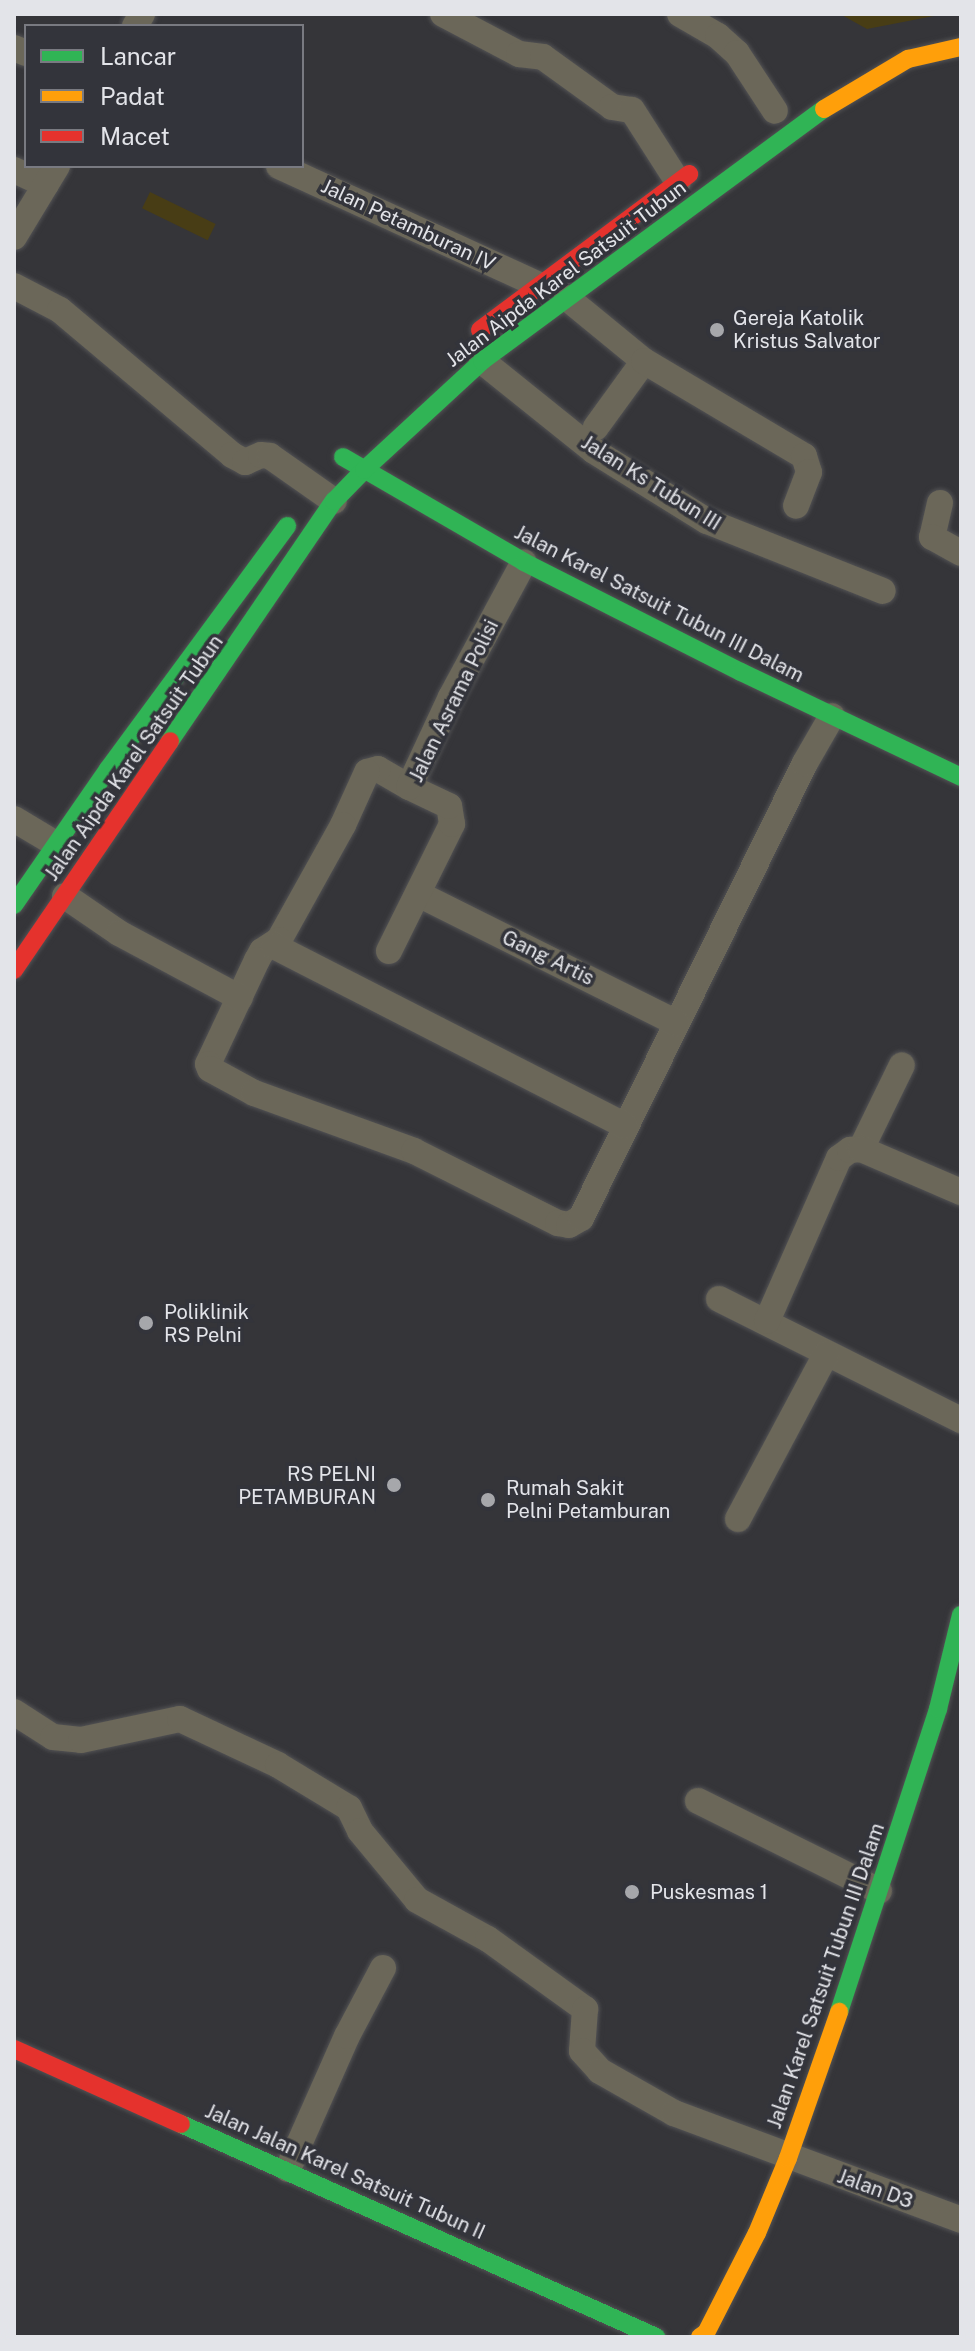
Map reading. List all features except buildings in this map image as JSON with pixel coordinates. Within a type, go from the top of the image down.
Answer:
[{"type":"main road","name":"Jalan Aipda Karel Satsuit Tubun","points":[[473,352],[567,298],[836,99],[908,59],[961,47]]},
{"type":"main road","name":"Jalan Aipda Karel Satsuit Tubun","points":[[14,905],[56,844],[324,495],[364,470],[537,284],[703,164]]},
{"type":"main road","points":[[645,206],[660,229]]},
{"type":"main road","name":"Jalan Aipda Karel Satsuit Tubun","points":[[14,970],[324,495],[348,452]]},
{"type":"main road","name":"Jalan Karel Satsuit Tubun III Dalam","points":[[348,452],[364,470],[524,562],[961,777]]},
{"type":"main road","name":"Jalan Karel Satsuit Tubun III Dalam","points":[[700,2337],[706,2333],[757,2233],[788,2158],[938,1709],[961,1615]]},
{"type":"main road","name":"Jalan Jalan Karel Satsuit Tubun II","points":[[14,2049],[49,2068],[288,2169],[656,2337]]},
{"type":"street","points":[[443,14],[519,54],[543,57],[612,107],[632,110],[678,182]]},
{"type":"street","points":[[680,14],[718,36],[737,53],[775,112]]},
{"type":"street","name":"Jalan Petamburan IV","points":[[283,168],[537,284]]},
{"type":"street","points":[[14,170],[52,176],[14,237]]},
{"type":"street","points":[[14,286],[60,310],[232,455],[245,462],[251,457],[270,456],[324,495]]},
{"type":"street","points":[[567,298],[644,361],[804,456],[809,472],[796,506]]},
{"type":"street","name":"Jalan Ks Tubun III","points":[[473,352],[594,451],[707,521],[883,591]]},
{"type":"street","points":[[596,427],[644,361]]},
{"type":"street","points":[[940,503],[932,537],[961,553]]},
{"type":"street","name":"Jalan Asrama Polisi","points":[[389,951],[452,824],[449,806],[409,787],[451,697],[524,562]]},
{"type":"street","points":[[409,787],[378,769],[367,772],[343,825],[274,946],[262,951],[208,1064],[214,1074],[254,1093],[414,1151],[558,1223],[569,1225],[581,1218],[832,716]]},
{"type":"street","points":[[14,819],[56,844]]},
{"type":"street","name":"Gang Artis","points":[[418,894],[677,1023]]},
{"type":"street","points":[[65,896],[119,933],[240,998]]},
{"type":"street","points":[[274,946],[625,1126]]},
{"type":"street","points":[[861,1149],[902,1065]]},
{"type":"street","points":[[767,1321],[839,1158],[850,1150],[861,1149],[961,1192]]},
{"type":"street","points":[[719,1299],[961,1420]]},
{"type":"street","points":[[738,1519],[826,1354]]},
{"type":"street","name":"Jalan D3","points":[[14,1712],[53,1737],[81,1740],[180,1719],[331,1794],[349,1808],[360,1831],[417,1900],[488,1939],[585,2009],[582,2051],[590,2063],[674,2113],[961,2220]]},
{"type":"street","points":[[698,1801],[879,1891]]},
{"type":"street","points":[[288,2169],[347,2036],[383,1968]]},
{"type":"shaded area","points":[[840,14],[944,14],[867,29]]},
{"type":"shaded area","points":[[150,192],[216,224],[208,240],[142,208]]},
{"type":"traffic: fast","points":[[170,741],[334,501],[364,470],[482,361],[824,109]]},
{"type":"traffic: fast","points":[[343,457],[524,562],[741,672],[961,777]]},
{"type":"traffic: fast","points":[[14,905],[108,769],[287,526]]},
{"type":"traffic: fast","points":[[839,2012],[938,1709],[961,1615]]},
{"type":"traffic: fast","points":[[181,2124],[656,2337]]},
{"type":"traffic: slow","points":[[824,109],[908,59],[961,47]]},
{"type":"traffic: slow","points":[[700,2337],[706,2333],[757,2233],[788,2158],[839,2012]]},
{"type":"traffic: jam","points":[[480,330],[689,174]]},
{"type":"traffic: jam","points":[[14,970],[170,741]]},
{"type":"traffic: jam","points":[[14,2049],[181,2124]]},
{"type":"place","name":"Gereja Katolik Kristus Salvator","points":[[717,330]]},
{"type":"place","name":"Poliklinik RS Pelni","points":[[146,1323]]},
{"type":"place","name":"RS PELNI PETAMBURAN","points":[[394,1485]]},
{"type":"place","name":"Rumah Sakit Pelni Petamburan","points":[[488,1500]]},
{"type":"place","name":"Puskesmas 1","points":[[632,1892]]}]
